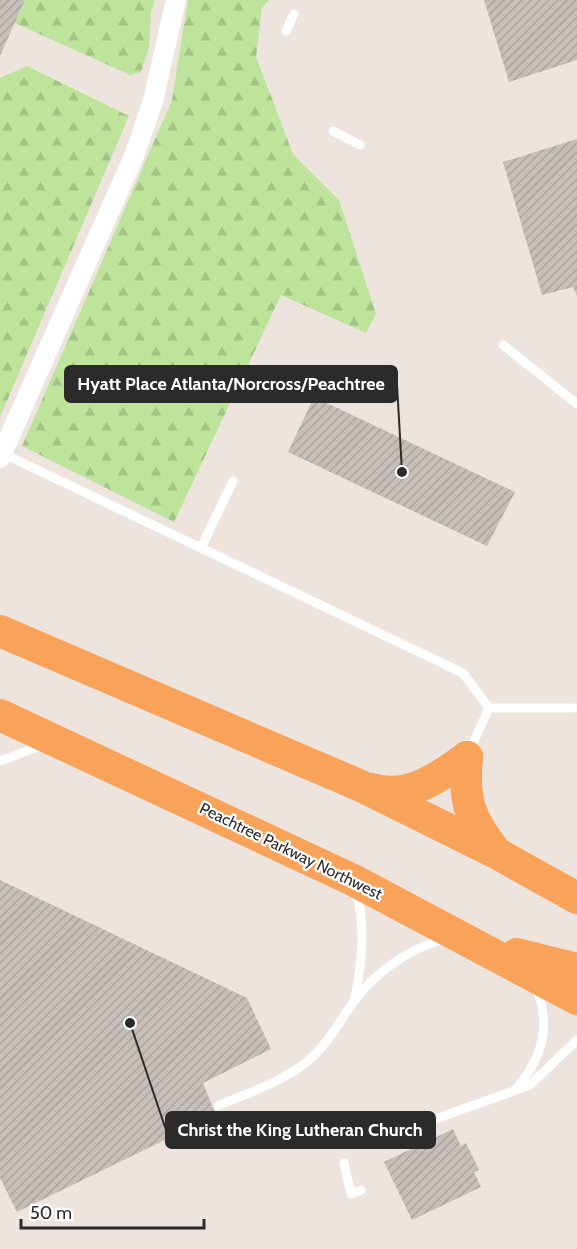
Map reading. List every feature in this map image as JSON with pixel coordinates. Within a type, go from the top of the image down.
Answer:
[{"type":"highway","points":[[0,614],[10,636],[361,786],[498,854],[577,897]]},
{"type":"highway","name":"Peachtree Parkway Northwest","points":[[0,715],[353,880],[577,999]]},
{"type":"highway","points":[[361,786],[380,792],[400,791],[423,785],[467,757]]},
{"type":"highway","points":[[467,757],[465,794],[469,809],[476,826],[498,854]]},
{"type":"highway","points":[[471,942],[577,969]]},
{"type":"street","points":[[1,456],[134,156],[153,100],[161,56],[176,0]]},
{"type":"lane","points":[[286,31],[294,14]]},
{"type":"lane","points":[[333,131],[360,145]]},
{"type":"lane","points":[[503,345],[577,404]]},
{"type":"lane","points":[[1,456],[463,673],[489,708]]},
{"type":"lane","points":[[201,548],[234,481]]},
{"type":"lane","points":[[489,708],[574,708]]},
{"type":"lane","points":[[467,757],[489,708]]},
{"type":"lane","points":[[0,761],[21,751],[59,741]]},
{"type":"lane","points":[[353,880],[362,917],[364,940],[355,1000]]},
{"type":"lane","points":[[218,1106],[282,1077],[306,1063],[339,1025],[355,1000],[394,962],[435,942],[471,942]]},
{"type":"lane","points":[[517,1088],[534,1066],[543,1041],[540,997],[530,974]]},
{"type":"lane","points":[[438,1118],[530,1085],[577,1040]]},
{"type":"lane","points":[[344,1163],[351,1194],[361,1190]]},
{"type":"green space","points":[[25,0],[155,0],[151,12],[149,47],[141,72],[130,75],[15,23]]},
{"type":"green space","points":[[188,0],[269,0],[262,8],[256,57],[293,154],[339,200],[376,314],[366,333],[281,295],[174,522],[22,446],[172,100]]},
{"type":"green space","points":[[27,66],[129,116],[0,417],[0,78]]},
{"type":"building","points":[[0,0],[25,0],[0,56]]},
{"type":"building","points":[[484,0],[577,0],[577,60],[509,82]]},
{"type":"building","points":[[577,139],[577,296],[573,287],[542,295],[503,162]]},
{"type":"building","points":[[314,397],[515,492],[487,546],[288,452]]},
{"type":"building","points":[[0,880],[247,998],[271,1049],[203,1083],[216,1115],[17,1212],[0,1178]]},
{"type":"building","points":[[453,1129],[461,1146],[466,1143],[479,1170],[474,1172],[481,1187],[412,1220],[384,1162]]},
{"type":"place","name":"Hyatt Place Atlanta/Norcross/Peachtree","points":[[402,472]]},
{"type":"place","name":"Christ the King Lutheran Church","points":[[130,1023]]}]
